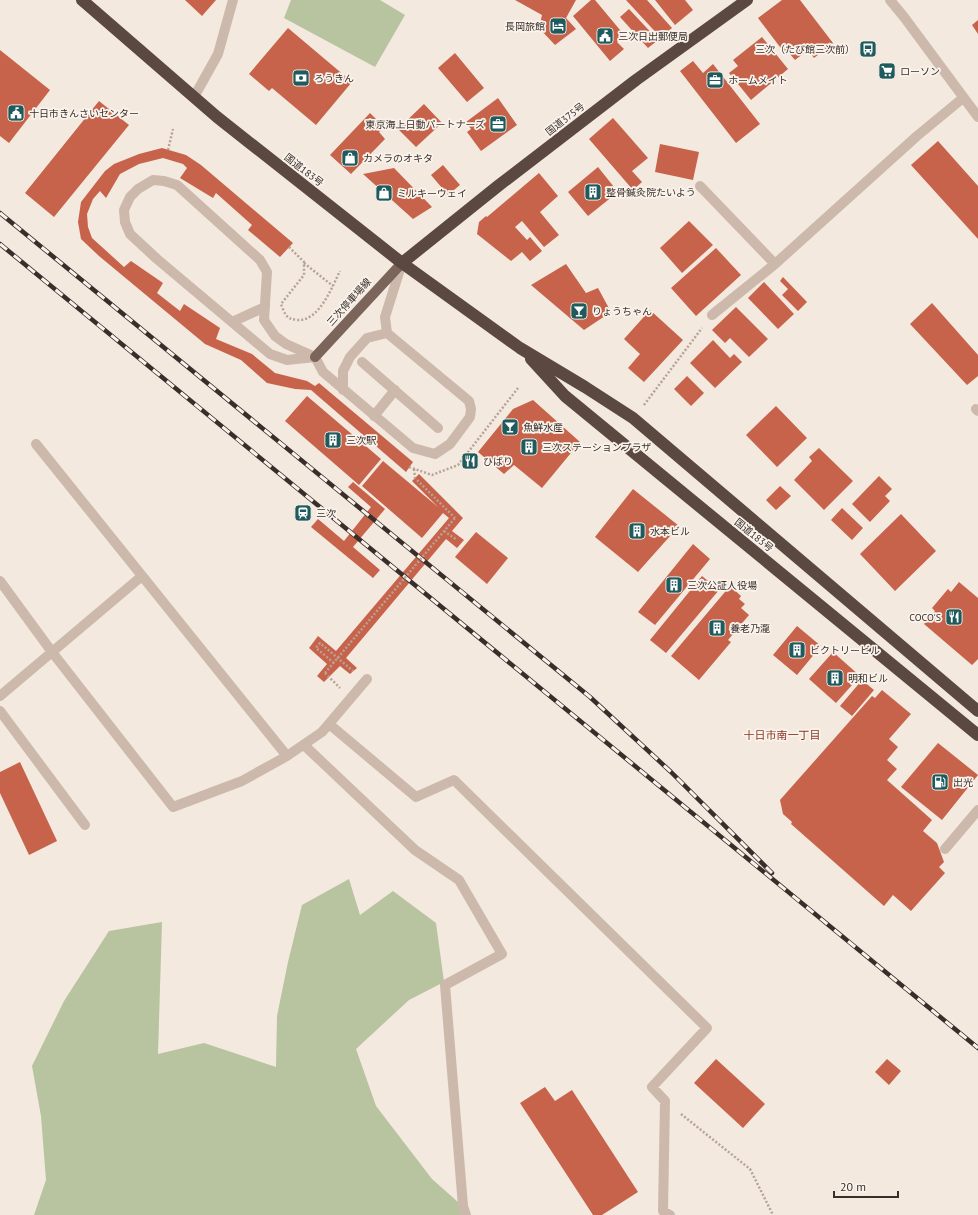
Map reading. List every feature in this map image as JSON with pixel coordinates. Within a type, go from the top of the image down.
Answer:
[{"type":"highway","name":"国道183号","points":[[82,0],[217,117],[402,263],[520,348],[585,386],[633,418],[978,711]]},
{"type":"highway","name":"国道375号","points":[[402,263],[498,186],[624,90],[747,0]]},
{"type":"highway","name":"国道183号","points":[[520,348],[565,396],[978,735]]},
{"type":"main road","name":"三次停車場線","points":[[315,357],[402,263]]},
{"type":"street","points":[[194,97],[218,54],[233,0]]},
{"type":"street","points":[[890,0],[970,102],[978,117]]},
{"type":"street","points":[[712,315],[775,264],[917,136],[970,102]]},
{"type":"street","points":[[315,357],[287,360],[270,354],[157,259],[130,234],[125,222],[124,210],[130,197],[138,189],[152,180],[164,181],[177,185],[260,260],[267,272],[264,320],[275,336],[286,344],[315,357],[323,372],[413,448],[435,454],[450,444],[470,417],[471,409],[469,401],[387,333],[385,317],[402,263]]},
{"type":"street","points":[[700,186],[775,264]]},
{"type":"street","points":[[232,322],[265,307]]},
{"type":"street","points":[[343,390],[344,371],[350,357],[367,338],[387,333]]},
{"type":"street","points":[[362,362],[438,428]]},
{"type":"street","points":[[374,416],[395,390]]},
{"type":"street","points":[[36,444],[287,756]]},
{"type":"street","points":[[0,696],[142,576]]},
{"type":"street","points":[[0,581],[52,652],[173,807],[242,781],[287,756],[322,732],[367,679]]},
{"type":"street","points":[[0,711],[85,825]]},
{"type":"street","points":[[330,724],[416,797],[454,780],[707,1028],[652,1087],[665,1101],[663,1211],[670,1215]]},
{"type":"street","points":[[304,744],[415,850],[459,880],[502,954],[445,985],[463,1206],[466,1215]]},
{"type":"street","points":[[945,849],[978,810]]},
{"type":"path","points":[[168,150],[173,129]]},
{"type":"path","points":[[289,248],[333,286]]},
{"type":"path","points":[[304,262],[304,275],[281,304],[286,315],[290,319],[301,320],[311,317],[327,298],[340,271]]},
{"type":"path","points":[[633,418],[712,315]]},
{"type":"path","points":[[351,698],[325,673],[455,518],[415,478],[414,468]]},
{"type":"path","points":[[444,531],[456,540]]},
{"type":"path","points":[[334,663],[316,648],[320,643],[353,671]]},
{"type":"path","points":[[665,1101],[750,1169],[773,1215]]},
{"type":"green space","points":[[291,0],[380,0],[405,15],[375,67],[284,18]]},
{"type":"green space","points":[[349,879],[360,915],[393,891],[436,923],[444,982],[409,1000],[356,1049],[376,1106],[432,1179],[467,1210],[469,1215],[34,1215],[46,1180],[41,1116],[32,1066],[64,1001],[109,931],[162,922],[158,1054],[204,1043],[276,1067],[277,1016],[302,905]]},
{"type":"building","points":[[185,0],[216,0],[202,16]]},
{"type":"building","points":[[515,0],[576,0],[566,18],[576,29],[555,45],[539,28],[542,15]]},
{"type":"building","points":[[591,0],[595,0],[625,36],[617,42],[624,49],[610,61],[573,16]]},
{"type":"building","points":[[626,0],[647,0],[672,28],[661,38]]},
{"type":"building","points":[[655,0],[685,0],[693,10],[675,25]]},
{"type":"building","points":[[782,0],[800,0],[833,43],[814,58],[808,50],[795,60],[789,53],[786,55],[758,18]]},
{"type":"building","points":[[629,9],[658,40],[648,48],[620,17]]},
{"type":"building","points":[[978,20],[978,34],[972,25]]},
{"type":"building","name":"ろうきん","points":[[288,28],[352,82],[316,125],[272,88],[269,91],[249,74]]},
{"type":"building","points":[[762,37],[788,69],[751,100],[729,73],[738,66],[733,60]]},
{"type":"building","name":"十日市きんさいセンター","points":[[0,50],[50,90],[9,143],[0,136]]},
{"type":"building","points":[[455,53],[484,88],[467,102],[438,68]]},
{"type":"building","points":[[693,61],[703,73],[713,64],[760,124],[736,143],[680,71]]},
{"type":"building","points":[[498,98],[517,125],[481,151],[467,132],[471,129],[466,122]]},
{"type":"building","points":[[99,101],[129,125],[54,217],[25,193]]},
{"type":"building","points":[[424,104],[442,123],[416,147],[398,129]]},
{"type":"building","points":[[370,113],[384,127],[379,132],[385,139],[351,174],[330,155]]},
{"type":"building","points":[[613,118],[648,158],[632,171],[642,182],[633,190],[589,139]]},
{"type":"building","points":[[938,141],[978,186],[978,239],[911,165]]},
{"type":"building","points":[[660,144],[699,152],[693,180],[655,172]]},
{"type":"building","points":[[162,148],[186,155],[201,165],[293,243],[280,257],[248,230],[252,225],[216,193],[213,198],[180,178],[187,168],[183,164],[163,158],[139,164],[120,174],[106,198],[100,191],[93,199],[87,214],[88,227],[92,238],[124,267],[131,261],[163,283],[157,293],[180,311],[184,304],[220,328],[216,339],[252,354],[275,373],[307,381],[315,386],[319,383],[413,462],[406,472],[311,390],[295,389],[267,383],[241,360],[205,344],[99,256],[81,239],[78,222],[81,202],[105,171],[114,164],[139,154]]},
{"type":"building","points":[[443,165],[460,185],[448,195],[431,175]]},
{"type":"building","name":"整骨鍼灸院たいよう","points":[[598,167],[618,192],[588,216],[568,192]]},
{"type":"building","points":[[394,168],[432,207],[413,219],[363,174]]},
{"type":"building","points":[[539,173],[558,196],[540,212],[559,235],[544,247],[522,221],[515,227],[527,240],[530,237],[542,251],[530,261],[522,252],[511,261],[477,234],[479,222]]},
{"type":"building","points":[[689,221],[713,245],[682,273],[660,248]]},
{"type":"building","points":[[716,248],[741,275],[696,316],[671,288]]},
{"type":"building","points":[[566,264],[586,293],[598,288],[611,312],[584,330],[531,285]]},
{"type":"building","points":[[783,277],[807,302],[798,311],[782,295],[788,289],[780,281]]},
{"type":"building","points":[[764,282],[794,314],[778,329],[748,298]]},
{"type":"building","points":[[932,303],[978,355],[978,376],[967,385],[910,324]]},
{"type":"building","points":[[736,307],[768,339],[749,357],[730,338],[725,343],[712,330]]},
{"type":"building","points":[[650,310],[683,340],[644,382],[628,368],[640,354],[624,339]]},
{"type":"building","points":[[713,340],[730,358],[734,354],[742,362],[715,388],[690,363]]},
{"type":"building","points":[[687,376],[704,393],[691,406],[674,389]]},
{"type":"building","name":"三次駅","points":[[307,396],[381,459],[359,485],[285,421]]},
{"type":"building","name":"三次ステーションプラザ","points":[[533,400],[580,442],[542,488],[514,465],[504,474],[478,452],[513,409]]},
{"type":"building","points":[[776,406],[807,438],[777,467],[746,435]]},
{"type":"building","points":[[819,448],[853,481],[824,510],[794,480],[812,461],[809,457]]},
{"type":"building","points":[[383,461],[438,507],[412,481],[419,474],[463,518],[452,531],[464,540],[457,548],[446,539],[346,658],[357,668],[350,674],[340,666],[324,682],[317,676],[327,664],[309,648],[318,636],[336,651],[449,518],[443,513],[422,538],[362,486]]},
{"type":"building","points":[[879,476],[892,489],[885,496],[890,501],[870,522],[852,504]]},
{"type":"building","points":[[353,482],[385,509],[353,547],[380,570],[373,578],[311,527],[318,519],[344,541],[371,507],[348,487]]},
{"type":"building","points":[[780,486],[791,496],[776,510],[766,500]]},
{"type":"building","name":"水本ビル","points":[[633,489],[679,526],[638,572],[595,537]]},
{"type":"building","points":[[842,508],[863,528],[852,540],[831,520]]},
{"type":"building","points":[[901,514],[936,551],[895,591],[860,554]]},
{"type":"building","points":[[476,532],[508,558],[487,584],[455,557]]},
{"type":"building","name":"三次公証人役場","points":[[693,544],[710,559],[655,625],[638,612]]},
{"type":"building","points":[[702,576],[719,590],[666,653],[650,640]]},
{"type":"building","name":"COCO'S","points":[[959,582],[978,598],[978,659],[972,665],[924,624],[935,611],[932,608],[948,589],[951,592]]},
{"type":"building","name":"養老乃瀧","points":[[730,586],[741,596],[739,599],[745,604],[741,608],[749,615],[728,640],[731,642],[699,680],[671,656]]},
{"type":"building","name":"ビクトリービル","points":[[797,626],[821,646],[797,675],[773,655]]},
{"type":"building","name":"明和ビル","points":[[833,652],[860,676],[836,703],[809,679]]},
{"type":"building","points":[[862,680],[874,690],[852,716],[840,706]]},
{"type":"building","points":[[882,690],[911,714],[889,739],[898,747],[887,760],[897,769],[887,780],[932,820],[923,831],[937,843],[944,862],[939,867],[945,873],[911,911],[893,895],[884,906],[791,824],[792,822],[783,814],[780,800],[872,696],[875,698]]},
{"type":"building","name":"出光","points":[[938,743],[978,775],[942,820],[901,787]]},
{"type":"building","points":[[20,762],[57,841],[29,855],[0,793],[0,772]]},
{"type":"building","points":[[716,1059],[765,1104],[743,1128],[694,1083]]},
{"type":"building","points":[[887,1059],[901,1071],[889,1085],[875,1072]]},
{"type":"building","points":[[545,1087],[555,1101],[572,1090],[638,1192],[602,1215],[593,1215],[520,1103]]},
{"type":"railway","points":[[0,213],[590,697],[671,772],[772,873]]},
{"type":"railway","points":[[0,244],[978,1048]]},
{"type":"place","name":"長岡旅館","points":[[558,26]]},
{"type":"place","name":"三次日出郵便局","points":[[605,36]]},
{"type":"place","name":"三次（たび館三次前）","points":[[868,49]]},
{"type":"place","name":"ローソン","points":[[887,71]]},
{"type":"place","name":"ろうきん","points":[[301,78]]},
{"type":"place","name":"ホームメイト","points":[[715,80]]},
{"type":"place","name":"十日市きんさいセンター","points":[[16,113]]},
{"type":"place","name":"東京海上日動パートナーズ","points":[[498,124]]},
{"type":"place","name":"カメラのオキタ","points":[[350,158]]},
{"type":"place","name":"整骨鍼灸院たいよう","points":[[593,192]]},
{"type":"place","name":"ミルキーウェイ","points":[[384,193]]},
{"type":"place","name":"りょうちゃん","points":[[579,311]]},
{"type":"place","name":"魚鮮水産","points":[[510,427]]},
{"type":"place","name":"三次駅","points":[[333,440]]},
{"type":"place","name":"三次ステーションプラザ","points":[[529,447]]},
{"type":"place","name":"ひばり","points":[[470,461]]},
{"type":"place","name":"三次","points":[[303,513]]},
{"type":"place","name":"水本ビル","points":[[637,531]]},
{"type":"place","name":"三次公証人役場","points":[[674,585]]},
{"type":"place","name":"COCO'S","points":[[954,617]]},
{"type":"place","name":"養老乃瀧","points":[[717,628]]},
{"type":"place","name":"ビクトリービル","points":[[797,650]]},
{"type":"place","name":"明和ビル","points":[[835,678]]},
{"type":"place","name":"出光","points":[[940,782]]},
{"type":"district","name":"十日市南一丁目","points":[[782,735]]}]
